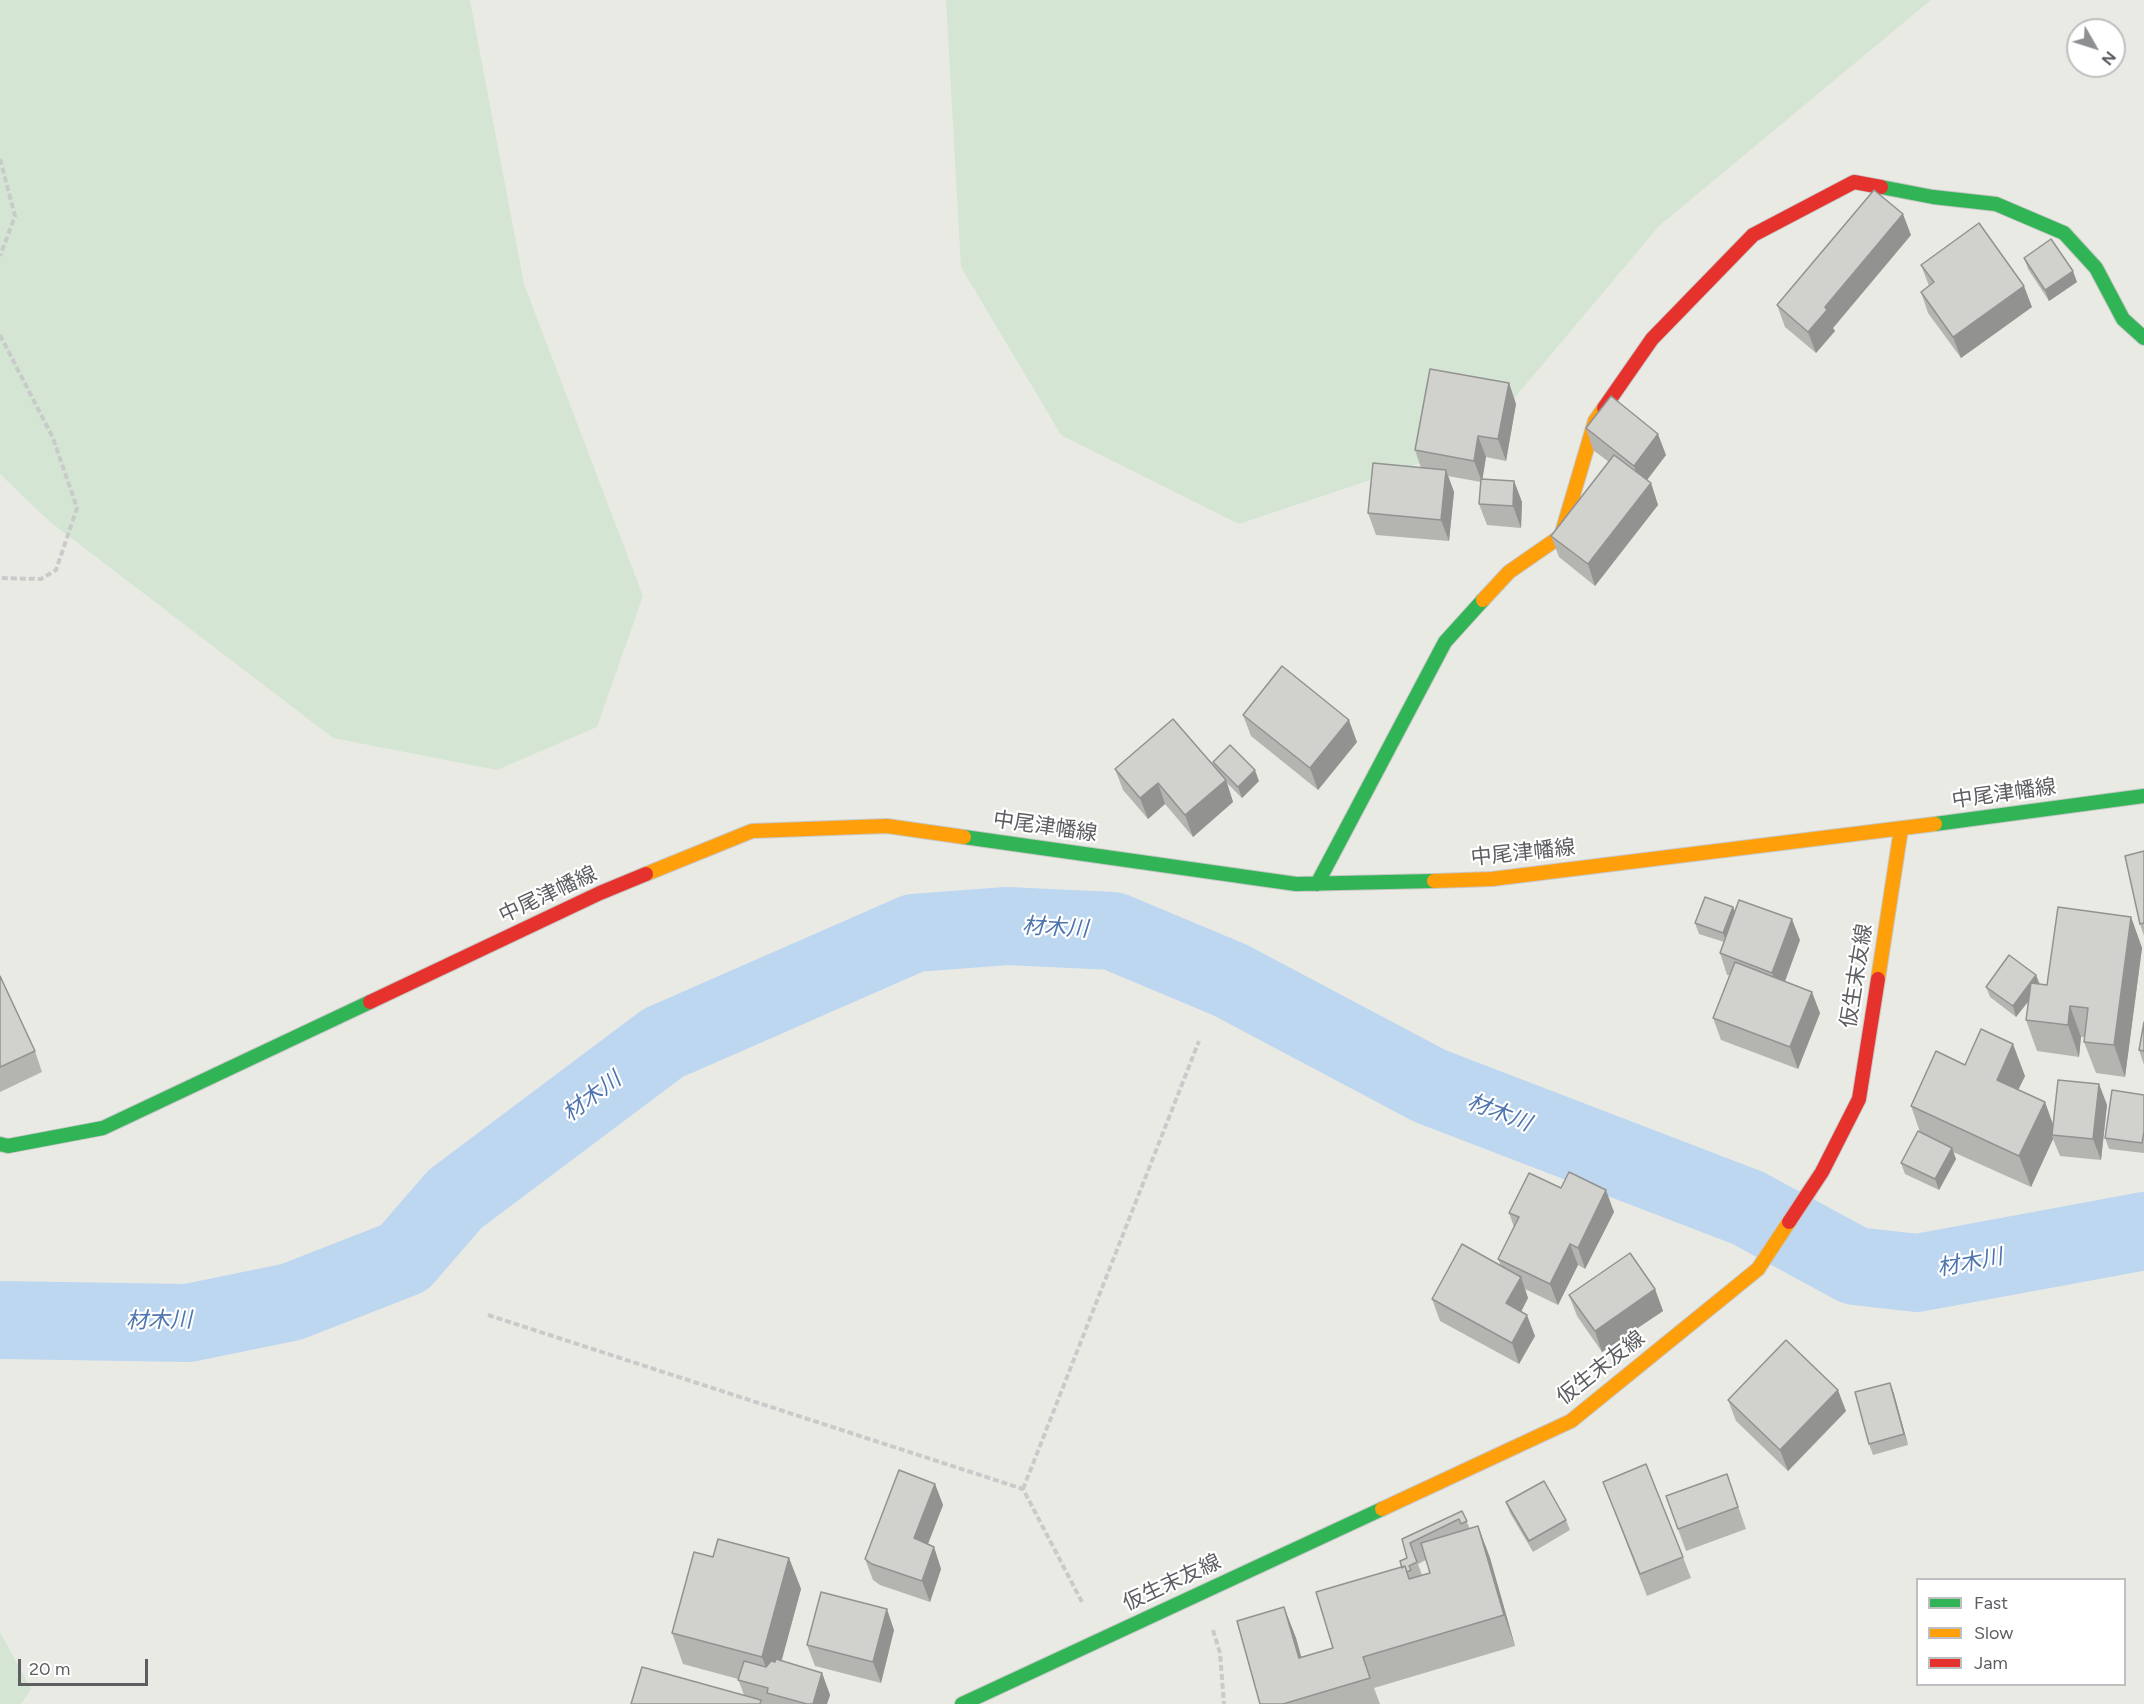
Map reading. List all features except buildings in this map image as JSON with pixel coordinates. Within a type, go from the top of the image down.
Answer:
[{"type":"main road","points":[[1317,884],[1444,642],[1509,572],[1561,536],[1594,421],[1652,339],[1753,235],[1854,182],[1934,197],[1996,204],[2064,232],[2096,268],[2123,319],[2144,338]]},
{"type":"main road","name":"中尾津幡線","points":[[0,1144],[8,1146],[103,1128],[600,893],[752,831],[886,826],[1296,884],[1317,884],[1492,879],[1901,830],[2144,796]]},
{"type":"main road","name":"仮生末友線","points":[[962,1704],[1571,1420],[1758,1269],[1822,1172],[1859,1099],[1901,830]]},
{"type":"path","points":[[0,159],[15,216],[0,256]]},
{"type":"path","points":[[0,335],[53,438],[77,508],[56,570],[41,579],[0,578]]},
{"type":"path","points":[[1023,1489],[1199,1041]]},
{"type":"path","points":[[488,1315],[1023,1489],[1101,1639]]},
{"type":"path","points":[[1203,1592],[1220,1653],[1224,1704]]},
{"type":"green space","points":[[0,0],[470,0],[524,284],[643,596],[597,727],[497,770],[333,738],[49,521],[0,474]]},
{"type":"green space","points":[[946,0],[1931,0],[1659,226],[1475,445],[1239,524],[1061,435],[961,267]]},
{"type":"green space","points":[[0,1632],[31,1689],[21,1704],[0,1704]]},
{"type":"waterway","name":"材木川","points":[[0,1320],[188,1323],[291,1302],[404,1258],[455,1199],[663,1043],[914,933],[1007,926],[1113,931],[1230,980],[1430,1086],[1748,1208],[1855,1266],[1917,1273],[2144,1231]]},
{"type":"traffic: fast","points":[[1881,187],[1933,197],[1996,204],[2064,233],[2096,268],[2123,319],[2144,338]]},
{"type":"traffic: fast","points":[[1317,884],[1445,642],[1483,600]]},
{"type":"traffic: fast","points":[[1935,824],[2144,796]]},
{"type":"traffic: fast","points":[[964,837],[1296,884],[1434,881]]},
{"type":"traffic: fast","points":[[0,1144],[8,1146],[103,1128],[370,1002]]},
{"type":"traffic: fast","points":[[962,1704],[1382,1509]]},
{"type":"traffic: slow","points":[[1483,600],[1509,572],[1561,536],[1595,421],[1604,408]]},
{"type":"traffic: slow","points":[[1434,881],[1492,879],[1935,824]]},
{"type":"traffic: slow","points":[[646,874],[752,831],[887,826],[964,837]]},
{"type":"traffic: slow","points":[[1878,979],[1901,829]]},
{"type":"traffic: slow","points":[[1382,1509],[1571,1421],[1758,1269],[1789,1222]]},
{"type":"traffic: jam","points":[[1604,408],[1652,339],[1753,235],[1854,182],[1881,187]]},
{"type":"traffic: jam","points":[[370,1002],[600,893],[646,874]]},
{"type":"traffic: jam","points":[[1789,1222],[1822,1172],[1859,1099],[1878,979]]}]
